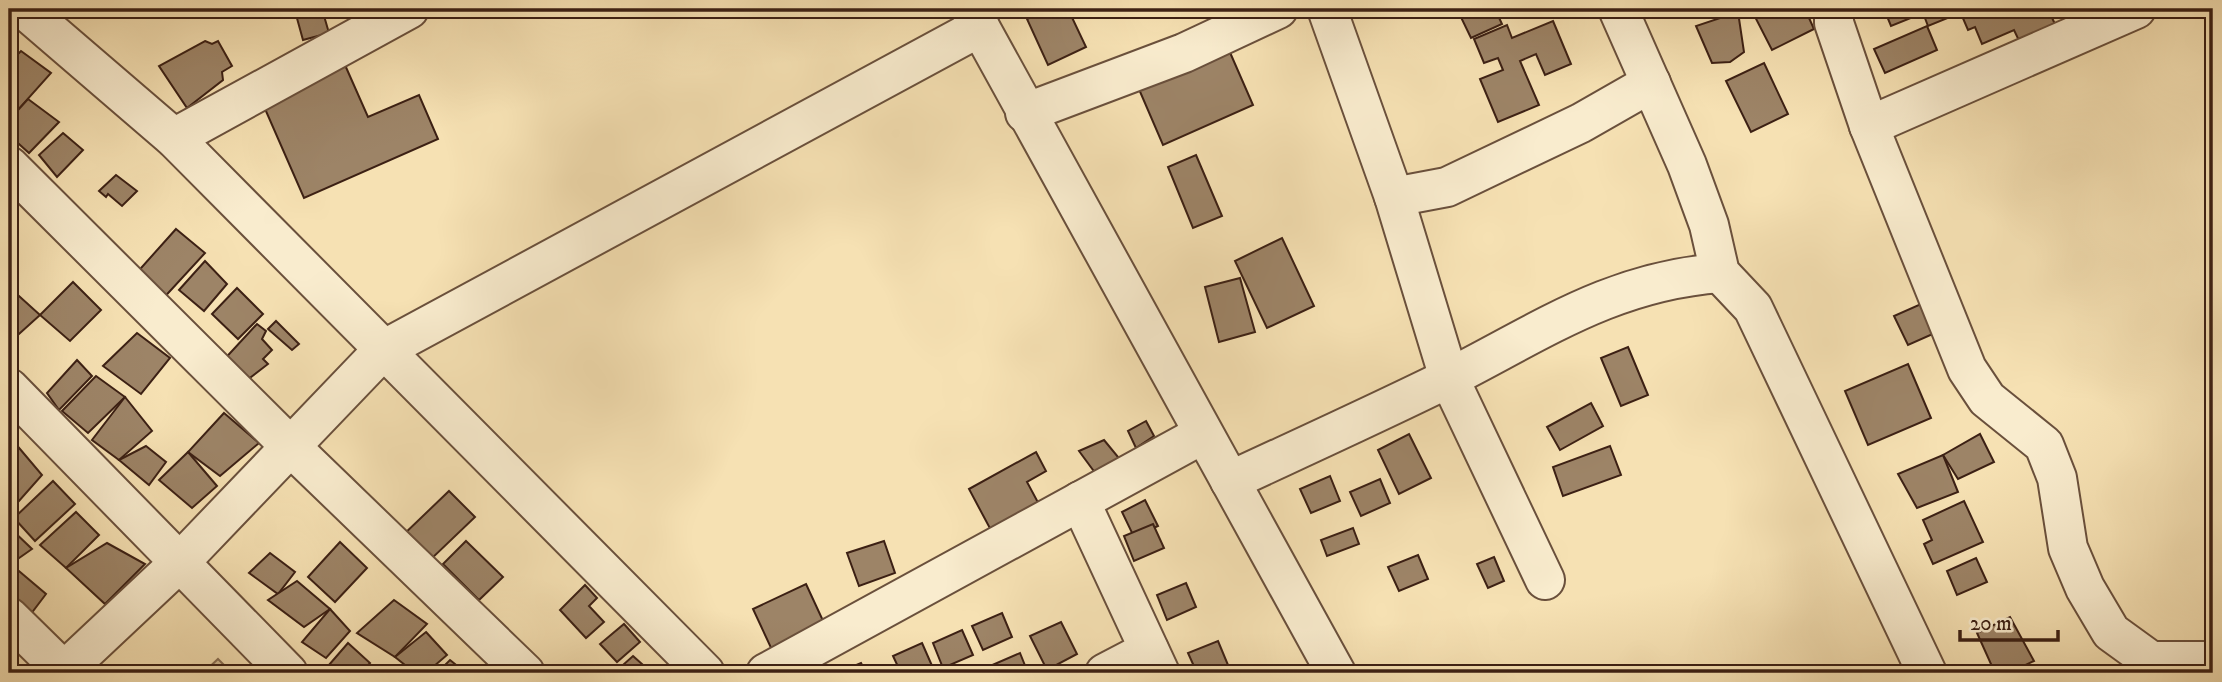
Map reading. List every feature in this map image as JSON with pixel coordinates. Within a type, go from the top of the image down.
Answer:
[{"type":"street","points":[[24,9],[174,138],[705,673]]},
{"type":"street","points":[[174,138],[409,9]]},
{"type":"street","points":[[1026,113],[1184,53],[1278,9]]},
{"type":"street","points":[[1326,9],[1394,197],[1449,378],[1545,579]]},
{"type":"street","points":[[1618,9],[1710,225],[1720,273],[1753,308],[1927,673]]},
{"type":"street","points":[[1834,9],[1834,23],[1870,126],[1967,369],[1987,400],[2043,445],[2057,478],[2068,548],[2085,588],[2111,632],[2151,662],[2213,661]]},
{"type":"street","points":[[1870,126],[2136,9]]},
{"type":"street","points":[[9,617],[65,672],[179,563],[383,350],[975,18],[1336,673]]},
{"type":"street","points":[[1394,197],[1447,187],[1581,123],[1651,83]]},
{"type":"street","points":[[9,166],[291,447],[525,673]]},
{"type":"street","points":[[1230,481],[1449,378],[1609,296],[1680,276],[1720,273]]},
{"type":"street","points":[[9,388],[288,673]]},
{"type":"street","points":[[766,673],[1203,434]]},
{"type":"street","points":[[1080,501],[1155,662],[1105,673]]},
{"type":"shaded area","points":[[218,659],[232,673],[203,673]]},
{"type":"building","points":[[129,9],[146,9],[132,15]]},
{"type":"building","points":[[322,9],[329,33],[303,40],[295,11]]},
{"type":"building","points":[[1049,9],[1068,9],[1086,47],[1048,65],[1027,19]]},
{"type":"building","points":[[1457,9],[1495,9],[1502,24],[1471,38]]},
{"type":"building","points":[[1751,9],[1805,9],[1814,29],[1772,50]]},
{"type":"building","points":[[1884,9],[1952,9],[1955,15],[1928,26],[1923,13],[1891,26]]},
{"type":"building","points":[[1959,9],[2048,9],[2060,35],[2024,51],[2014,30],[1982,44],[1975,27],[1968,30]]},
{"type":"building","points":[[1738,12],[1744,52],[1730,62],[1712,63],[1696,26]]},
{"type":"building","points":[[1553,21],[1571,64],[1545,75],[1536,54],[1520,61],[1539,105],[1498,122],[1480,79],[1503,70],[1498,58],[1484,63],[1474,39],[1507,25],[1512,38]]},
{"type":"building","points":[[1927,26],[1937,50],[1885,73],[1874,49]]},
{"type":"building","points":[[205,41],[212,44],[218,41],[232,66],[222,72],[223,80],[187,108],[159,66]]},
{"type":"building","points":[[1225,41],[1253,105],[1163,145],[1135,80]]},
{"type":"building","points":[[21,51],[51,73],[9,120],[9,63]]},
{"type":"building","points":[[1764,63],[1788,114],[1751,132],[1726,81]]},
{"type":"building","points":[[345,65],[368,117],[419,95],[438,139],[304,198],[262,102]]},
{"type":"building","points":[[28,99],[59,122],[29,153],[9,135],[9,120]]},
{"type":"building","points":[[63,133],[83,150],[57,177],[39,155]]},
{"type":"building","points":[[1196,155],[1222,216],[1193,228],[1168,167]]},
{"type":"building","points":[[116,175],[137,191],[122,206],[108,194],[106,197],[99,191]]},
{"type":"building","points":[[176,229],[205,253],[159,303],[133,277]]},
{"type":"building","points":[[1282,238],[1314,306],[1267,328],[1235,261]]},
{"type":"building","points":[[205,261],[227,284],[204,311],[179,290]]},
{"type":"building","points":[[1240,278],[1255,332],[1219,342],[1205,287]]},
{"type":"building","points":[[73,282],[101,310],[70,341],[40,315]]},
{"type":"building","points":[[9,287],[40,315],[9,343]]},
{"type":"building","points":[[237,288],[263,314],[238,339],[212,314]]},
{"type":"building","points":[[1921,304],[1935,333],[1908,345],[1894,316]]},
{"type":"building","points":[[276,321],[299,344],[292,350],[268,329]]},
{"type":"building","points":[[257,324],[266,331],[262,339],[272,350],[263,359],[268,364],[242,384],[220,364]]},
{"type":"building","points":[[137,333],[170,358],[141,394],[103,366]]},
{"type":"building","points":[[1628,347],[1648,395],[1621,406],[1601,358]]},
{"type":"building","points":[[77,360],[92,376],[59,410],[47,393]]},
{"type":"building","points":[[1908,364],[1931,418],[1868,445],[1845,391]]},
{"type":"building","points":[[96,376],[125,397],[88,433],[62,411]]},
{"type":"building","points":[[125,397],[152,431],[119,460],[92,440]]},
{"type":"building","points":[[1591,403],[1603,426],[1560,450],[1547,427]]},
{"type":"building","points":[[224,413],[259,443],[220,476],[188,452]]},
{"type":"building","points":[[1146,421],[1154,436],[1136,448],[1128,431]]},
{"type":"building","points":[[1409,434],[1431,478],[1399,494],[1378,450]]},
{"type":"building","points":[[1980,434],[1994,462],[1958,479],[1943,455]]},
{"type":"building","points":[[9,436],[42,475],[11,510],[9,508]]},
{"type":"building","points":[[1104,440],[1123,463],[1096,474],[1079,451]]},
{"type":"building","points":[[146,446],[166,462],[149,485],[119,460]]},
{"type":"building","points":[[1610,446],[1621,475],[1563,496],[1553,467]]},
{"type":"building","points":[[188,452],[217,486],[192,508],[159,480]]},
{"type":"building","points":[[1036,452],[1046,471],[1027,482],[1041,508],[993,534],[969,489]]},
{"type":"building","points":[[1943,455],[1958,492],[1917,508],[1898,474]]},
{"type":"building","points":[[1330,476],[1340,501],[1311,513],[1300,489]]},
{"type":"building","points":[[1380,479],[1390,503],[1361,516],[1350,492]]},
{"type":"building","points":[[53,481],[75,504],[35,541],[14,518]]},
{"type":"building","points":[[449,491],[475,517],[427,563],[400,538]]},
{"type":"building","points":[[1145,500],[1158,526],[1134,537],[1122,512]]},
{"type":"building","points":[[1964,501],[1983,542],[1933,564],[1924,544],[1932,540],[1923,520]]},
{"type":"building","points":[[76,512],[99,535],[66,568],[40,545]]},
{"type":"building","points":[[1153,524],[1164,548],[1134,561],[1124,536]]},
{"type":"building","points":[[9,527],[32,549],[9,565]]},
{"type":"building","points":[[1353,528],[1359,544],[1327,556],[1321,540]]},
{"type":"building","points":[[466,541],[503,577],[479,600],[443,564]]},
{"type":"building","points":[[884,541],[895,573],[859,586],[847,553]]},
{"type":"building","points":[[340,542],[367,568],[335,602],[308,577]]},
{"type":"building","points":[[107,543],[145,564],[105,604],[66,568]]},
{"type":"building","points":[[270,553],[295,572],[278,594],[249,573]]},
{"type":"building","points":[[1418,555],[1428,579],[1399,591],[1388,567]]},
{"type":"building","points":[[1494,557],[1504,581],[1488,588],[1477,564]]},
{"type":"building","points":[[1976,558],[1987,582],[1957,595],[1947,571]]},
{"type":"building","points":[[13,566],[46,594],[27,619],[9,606],[9,570]]},
{"type":"building","points":[[297,581],[330,609],[304,627],[268,600]]},
{"type":"building","points":[[1186,583],[1196,607],[1167,620],[1157,595]]},
{"type":"building","points":[[806,584],[825,625],[772,650],[753,609]]},
{"type":"building","points":[[585,585],[597,598],[589,606],[604,622],[586,638],[560,610]]},
{"type":"building","points":[[394,600],[427,624],[395,657],[357,633]]},
{"type":"building","points":[[330,609],[350,631],[326,658],[302,642]]},
{"type":"building","points":[[1002,613],[1012,637],[983,650],[972,626]]},
{"type":"building","points":[[2010,617],[2034,661],[2009,673],[1995,673],[1977,633]]},
{"type":"building","points":[[1061,622],[1077,654],[1047,670],[1030,636]]},
{"type":"building","points":[[624,624],[640,642],[617,662],[600,644]]},
{"type":"building","points":[[962,630],[973,655],[943,668],[933,643]]},
{"type":"building","points":[[426,632],[447,655],[426,673],[415,673],[395,657]]},
{"type":"building","points":[[1218,641],[1228,665],[1209,673],[1197,673],[1188,653]]},
{"type":"building","points":[[348,643],[370,663],[361,673],[322,673]]},
{"type":"building","points":[[922,643],[933,668],[921,673],[901,673],[893,656]]},
{"type":"building","points":[[1020,653],[1028,673],[994,673],[990,666]]},
{"type":"building","points":[[633,656],[652,673],[614,673]]},
{"type":"building","points":[[450,660],[466,673],[437,673]]},
{"type":"building","points":[[861,663],[866,673],[837,673]]}]
